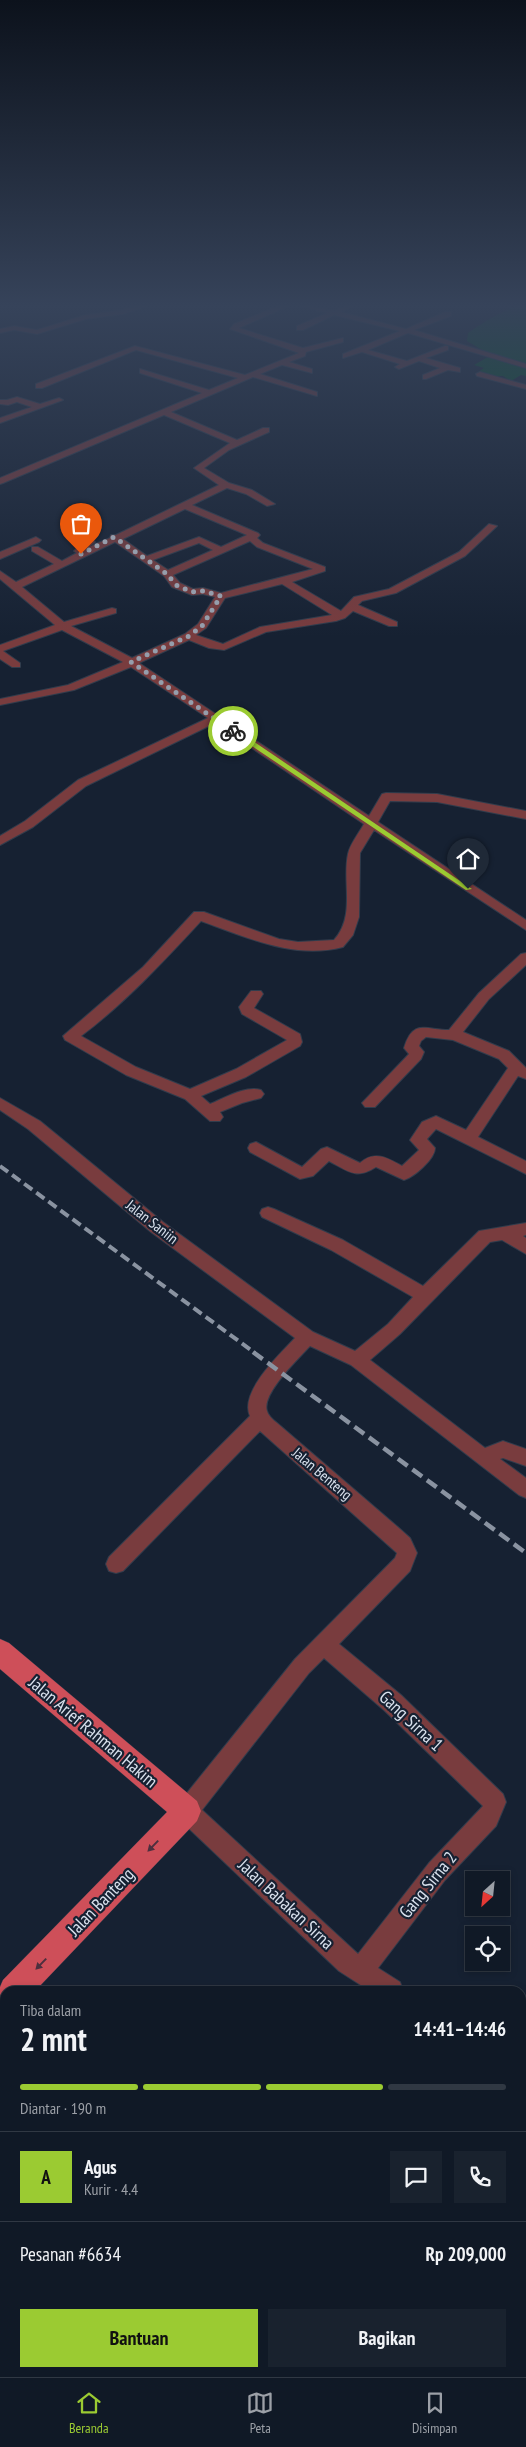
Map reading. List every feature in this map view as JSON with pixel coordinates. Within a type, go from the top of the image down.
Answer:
[{"type":"main road","name":"Jalan Arief Rahman Hakim","points":[[0,1652],[187,1811]]},
{"type":"main road","name":"Jalan Banteng","points":[[19,1986],[187,1811]]},
{"type":"street","points":[[0,422],[19,415]]},
{"type":"street","points":[[0,481],[161,415]]},
{"type":"street","points":[[171,415],[237,443]]},
{"type":"street","points":[[266,430],[226,448],[198,468],[226,485],[249,492],[270,504]]},
{"type":"street","points":[[14,586],[226,485]]},
{"type":"street","points":[[167,574],[222,551],[255,534],[184,505]]},
{"type":"street","points":[[189,636],[213,646],[224,647],[264,629],[325,621],[341,616],[360,598],[392,591],[462,554],[492,526]]},
{"type":"street","points":[[14,586],[59,563],[90,542],[74,534]]},
{"type":"street","points":[[114,537],[147,558],[167,574],[176,585],[186,590],[221,596],[284,581],[322,569],[260,545],[250,537]]},
{"type":"street","points":[[147,558],[199,540],[222,551]]},
{"type":"street","points":[[0,556],[35,544],[59,563]]},
{"type":"street","points":[[0,574],[63,626],[131,662],[526,926]]},
{"type":"street","points":[[284,581],[341,616]]},
{"type":"street","points":[[0,702],[70,688],[102,676],[189,636],[202,626],[221,596]]},
{"type":"street","points":[[350,606],[393,624]]},
{"type":"street","points":[[0,649],[112,610]]},
{"type":"street","points":[[0,654],[16,666]]},
{"type":"street","points":[[0,841],[29,824],[82,783],[215,719]]},
{"type":"street","points":[[256,1094],[238,1098],[212,1114],[190,1094],[131,1071],[70,1036],[101,1013],[136,982],[199,915],[277,943],[298,946],[338,944],[346,935],[352,917],[354,853],[384,798],[391,796],[437,798],[526,815]]},
{"type":"street","points":[[456,1035],[455,1031],[484,996],[526,957]]},
{"type":"street","points":[[190,1094],[241,1073],[295,1042],[294,1038],[246,1011],[246,1007],[256,994]]},
{"type":"street","points":[[370,1103],[416,1055],[417,1052],[411,1048],[414,1038],[424,1032],[441,1036],[456,1035],[504,1055],[521,1071],[469,1138]]},
{"type":"street","name":"Jalan Saniin","points":[[0,1103],[34,1125],[156,1227],[307,1337]]},
{"type":"street","points":[[256,1148],[300,1173],[307,1172],[327,1153],[358,1169],[364,1168],[371,1162],[378,1161],[404,1174],[427,1152],[427,1148],[418,1140],[433,1122],[442,1124],[526,1168]]},
{"type":"street","points":[[268,1213],[337,1244],[425,1295]]},
{"type":"street","points":[[357,1360],[394,1330],[425,1295],[485,1236],[526,1229]]},
{"type":"street","points":[[504,1232],[526,1247]]},
{"type":"street","points":[[116,1564],[260,1418],[257,1407],[263,1388],[307,1337],[357,1360],[526,1489]]},
{"type":"street","name":"Jalan Benteng","points":[[187,1811],[302,1666],[403,1564],[407,1553],[394,1535],[270,1430],[260,1418]]},
{"type":"street","points":[[483,1458],[504,1449],[526,1458]]},
{"type":"street","name":"Gang Sirna 1","points":[[323,1644],[393,1703],[495,1802]]},
{"type":"street","name":"Gang Sirna 2","points":[[361,1970],[440,1868],[486,1818],[495,1806],[495,1802]]},
{"type":"street","name":"Jalan Babakan Sirna","points":[[187,1811],[348,1962],[384,1986]]},
{"type":"railway","points":[[0,1166],[255,1353]]},
{"type":"railway","points":[[253,1352],[526,1553]]},
{"type":"way so far","points":[[81,554],[114,537],[147,558],[167,574],[176,585],[192,592],[203,591],[221,596],[202,626],[189,636],[131,662],[233,731]]},
{"type":"route","points":[[233,731],[291,768],[468,889]]}]
